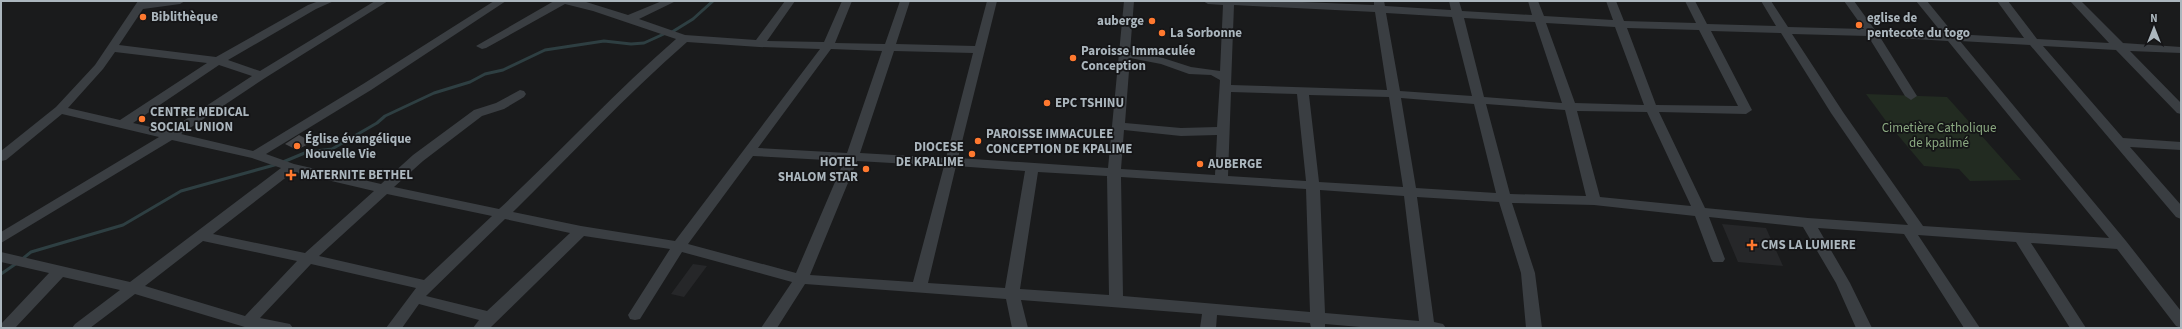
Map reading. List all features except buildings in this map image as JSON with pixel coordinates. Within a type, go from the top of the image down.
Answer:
[{"type":"street","points":[[1,157],[60,110],[99,67],[142,4],[180,1]]},
{"type":"street","points":[[123,124],[218,61],[312,7],[329,1]]},
{"type":"street","points":[[1,238],[171,135],[261,75],[383,1]]},
{"type":"street","points":[[255,155],[367,87],[501,1]]},
{"type":"street","points":[[482,46],[562,1]]},
{"type":"street","points":[[567,1],[590,5],[658,31],[684,38],[759,44],[980,50]]},
{"type":"street","points":[[629,19],[671,1]]},
{"type":"street","points":[[759,44],[790,1]]},
{"type":"street","points":[[635,315],[679,246],[751,152],[828,46],[846,1]]},
{"type":"street","points":[[769,328],[801,279],[852,157],[905,1]]},
{"type":"street","points":[[918,288],[992,1]]},
{"type":"street","points":[[1116,301],[1114,172],[1129,1]]},
{"type":"street","points":[[1208,1],[1456,7],[1540,19],[1619,24],[1872,33],[2181,50]]},
{"type":"street","points":[[1221,181],[1229,1]]},
{"type":"street","points":[[1533,1],[1570,107],[1594,201]]},
{"type":"street","points":[[1611,1],[1652,110],[1700,212],[1718,260]]},
{"type":"street","points":[[1124,54],[1163,61],[1189,70],[1214,72],[1226,83],[1303,92],[1394,94],[1570,107],[1652,110],[1746,110],[1690,1]]},
{"type":"street","points":[[1766,1],[1913,229],[1972,328]]},
{"type":"street","points":[[1849,1],[1872,33],[1911,96]]},
{"type":"street","points":[[1921,1],[2121,244],[2181,322]]},
{"type":"street","points":[[2002,1],[2034,43],[2121,142],[2181,214]]},
{"type":"street","points":[[2075,1],[2181,110]]},
{"type":"street","points":[[60,110],[255,155],[291,167],[385,189],[504,213],[581,231],[679,246],[801,279],[918,288],[1012,293],[1210,309],[1317,324],[1431,328],[1380,5]]},
{"type":"street","points":[[1456,7],[1504,198],[1528,272],[1534,328]]},
{"type":"street","points":[[394,328],[415,298],[427,286],[504,213],[643,74],[684,38]]},
{"type":"street","points":[[113,48],[218,61],[261,75]]},
{"type":"street","points":[[1303,92],[1313,184],[1317,324]]},
{"type":"street","points":[[245,323],[308,258],[418,158],[478,113],[500,106],[520,94]]},
{"type":"street","points":[[1118,126],[1180,132],[1223,131]]},
{"type":"street","points":[[2121,142],[2181,146]]},
{"type":"street","points":[[751,152],[1114,172],[1221,181],[1313,184],[1504,198],[1594,201],[1808,222],[2121,244]]},
{"type":"street","points":[[80,328],[291,167]]},
{"type":"street","points":[[1020,328],[1012,293],[1032,168]]},
{"type":"street","points":[[1808,222],[1843,283],[1864,328]]},
{"type":"street","points":[[415,298],[486,322],[581,231]]},
{"type":"street","points":[[202,236],[308,258],[427,286]]},
{"type":"street","points":[[2021,238],[2078,328]]},
{"type":"street","points":[[7,258],[134,288],[245,323],[285,328]]},
{"type":"street","points":[[6,328],[60,271]]},
{"type":"street","points":[[1208,328],[1210,309]]},
{"type":"shaded area","name":"CMS LA LUMIERE","points":[[1722,224],[1766,228],[1783,266],[1738,262]]},
{"type":"shaded area","points":[[693,264],[707,266],[684,297],[671,294]]},
{"type":"green space","name":"Cimetière Catholique de kpalimé","points":[[1866,94],[1947,97],[2021,180],[1970,181],[1959,169],[1924,166],[1886,121]]},
{"type":"waterway","points":[[672,32],[693,19],[713,1]]},
{"type":"waterway","points":[[283,162],[307,152],[332,149],[377,123],[385,116],[434,93],[470,82],[485,74],[503,70],[545,50],[604,41],[631,44],[644,43],[666,33]]},
{"type":"waterway","points":[[21,260],[31,252],[123,225],[181,191],[278,164]]},
{"type":"waterway","points":[[1,274],[17,263]]},
{"type":"place","name":"Biblithèque","points":[[143,17]]},
{"type":"place","name":"auberge","points":[[1152,21]]},
{"type":"place","name":"eglise de pentecote du togo","points":[[1859,25]]},
{"type":"place","name":"La Sorbonne","points":[[1162,33]]},
{"type":"place","name":"Paroisse Immaculée Conception","points":[[1073,58]]},
{"type":"place","name":"EPC TSHINU","points":[[1047,103]]},
{"type":"place","name":"CENTRE MEDICAL SOCIAL UNION","points":[[142,119]]},
{"type":"place","name":"PAROISSE IMMACULEE CONCEPTION DE KPALIME","points":[[978,141]]},
{"type":"place","name":"Église évangélique Nouvelle Vie","points":[[297,146]]},
{"type":"place","name":"DIOCESE DE KPALIME","points":[[972,154]]},
{"type":"place","name":"AUBERGE","points":[[1200,164]]},
{"type":"place","name":"HOTEL SHALOM STAR","points":[[866,169]]},
{"type":"place","name":"MATERNITE BETHEL","points":[[291,175]]},
{"type":"place","name":"CMS LA LUMIERE","points":[[1752,245]]}]
